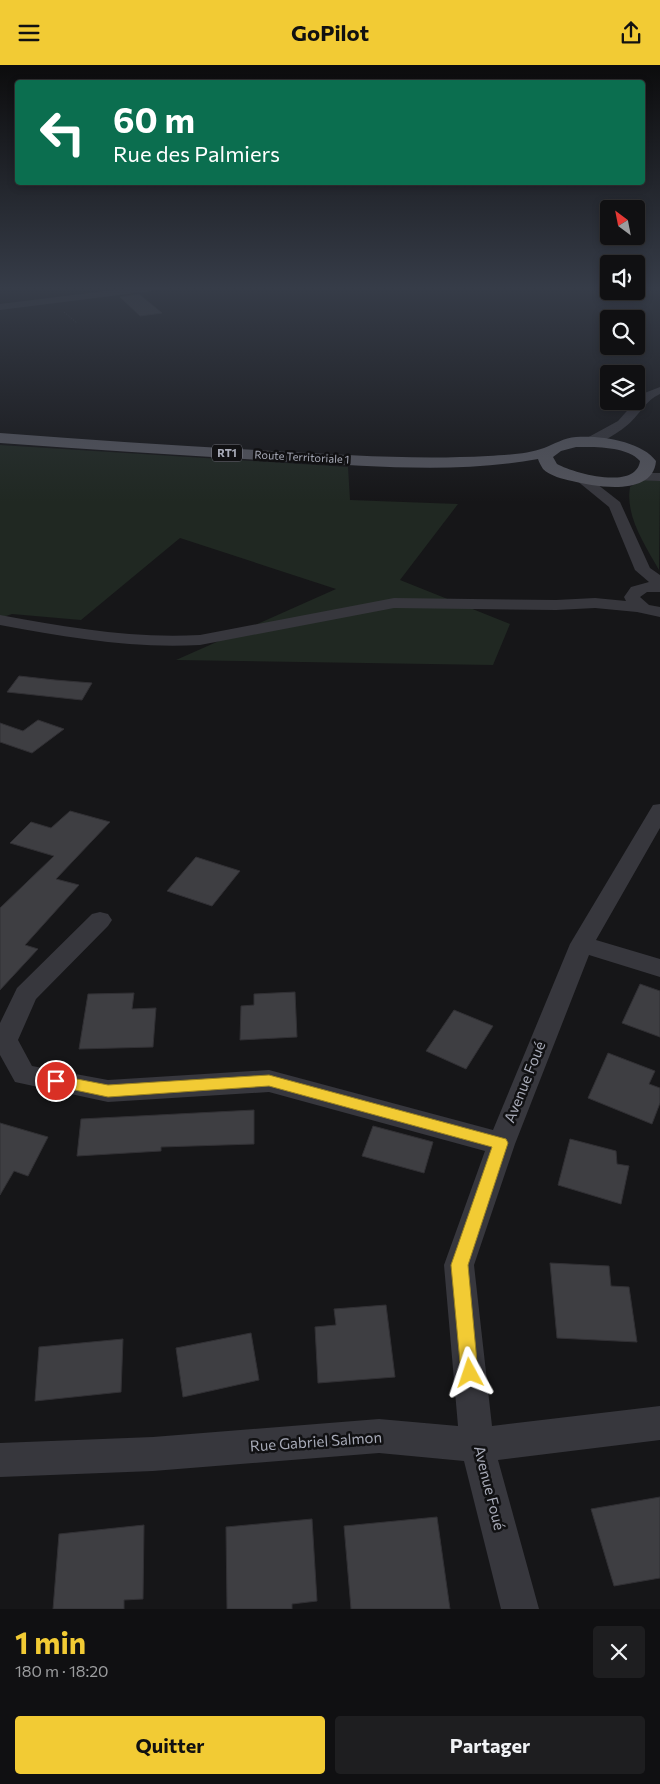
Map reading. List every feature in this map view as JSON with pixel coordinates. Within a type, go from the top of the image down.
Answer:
[{"type":"main road","name":"Route Territoriale 1","points":[[0,438],[138,449],[404,462],[514,459],[548,452],[565,444],[590,442],[631,450]]},
{"type":"main road","points":[[631,450],[660,457]]},
{"type":"main road","points":[[631,450],[645,458],[651,473]]},
{"type":"main road","points":[[548,452],[546,462],[557,472]]},
{"type":"main road","name":"Route Territoriale 1","points":[[455,462],[557,472],[584,480],[621,481],[651,473]]},
{"type":"street","points":[[590,442],[622,425],[646,396],[660,390]]},
{"type":"street","points":[[622,425],[621,434],[631,450]]},
{"type":"street","points":[[584,480],[615,505],[643,570],[647,606]]},
{"type":"street","points":[[615,505],[621,481]]},
{"type":"street","points":[[643,570],[660,585]]},
{"type":"street","points":[[647,606],[650,586],[660,585]]},
{"type":"street","points":[[0,620],[131,641],[174,643],[200,640],[394,603],[556,605],[596,603],[647,606]]},
{"type":"street","name":"Avenue Foué","points":[[520,1609],[476,1445],[459,1265],[501,1143],[582,944],[660,810]]},
{"type":"street","points":[[100,920],[26,993],[5,1040],[24,1075],[108,1091],[269,1081],[501,1143]]},
{"type":"street","points":[[582,944],[660,967]]},
{"type":"street","name":"Rue Gabriel Salmon","points":[[0,1459],[153,1454],[379,1435],[476,1445],[660,1423]]},
{"type":"shaded area","points":[[0,445],[348,467],[350,500],[458,504],[400,580],[510,624],[493,665],[176,660],[336,589],[180,538],[81,620],[12,614],[0,618]]},
{"type":"shaded area","points":[[643,479],[660,481],[659,570],[637,530],[630,509],[630,487]]},
{"type":"building","points":[[19,676],[92,683],[82,700],[7,692]]},
{"type":"building","points":[[38,720],[64,729],[32,753],[0,742],[0,723],[23,731]]},
{"type":"building","points":[[70,811],[110,822],[56,879],[79,885],[25,945],[38,949],[0,990],[0,908],[54,856],[10,843],[31,822],[51,828]]},
{"type":"building","points":[[196,857],[240,871],[212,906],[167,891]]},
{"type":"building","points":[[640,984],[660,991],[660,1037],[622,1023]]},
{"type":"building","points":[[295,992],[297,1037],[240,1040],[241,1006],[254,1005],[254,994]]},
{"type":"building","points":[[134,993],[132,1009],[156,1008],[153,1047],[79,1049],[88,994]]},
{"type":"building","points":[[454,1010],[493,1026],[466,1069],[426,1051]]},
{"type":"building","points":[[608,1053],[655,1071],[649,1084],[660,1088],[660,1103],[652,1124],[588,1098]]},
{"type":"building","points":[[254,1110],[254,1144],[161,1147],[161,1151],[77,1156],[81,1119]]},
{"type":"building","points":[[0,1123],[48,1137],[28,1176],[14,1171],[0,1195]]},
{"type":"building","points":[[373,1126],[433,1142],[424,1173],[362,1156]]},
{"type":"building","points":[[570,1139],[616,1151],[617,1164],[629,1166],[621,1204],[558,1185]]},
{"type":"building","points":[[550,1263],[609,1266],[611,1286],[629,1287],[637,1342],[557,1338]]},
{"type":"building","points":[[386,1305],[395,1377],[318,1383],[315,1327],[336,1325],[334,1309]]},
{"type":"building","points":[[251,1333],[259,1380],[183,1397],[176,1348]]},
{"type":"building","points":[[123,1339],[121,1392],[35,1401],[39,1347]]},
{"type":"building","points":[[660,1497],[660,1578],[614,1586],[591,1509]]},
{"type":"building","points":[[437,1517],[450,1609],[351,1609],[344,1526]]},
{"type":"building","points":[[312,1519],[317,1601],[292,1604],[292,1609],[227,1609],[226,1527]]},
{"type":"building","points":[[144,1525],[143,1599],[124,1600],[124,1609],[53,1609],[59,1534]]},
{"type":"route","points":[[56,1081],[108,1091],[269,1081],[501,1143],[459,1265],[470,1373]]}]
